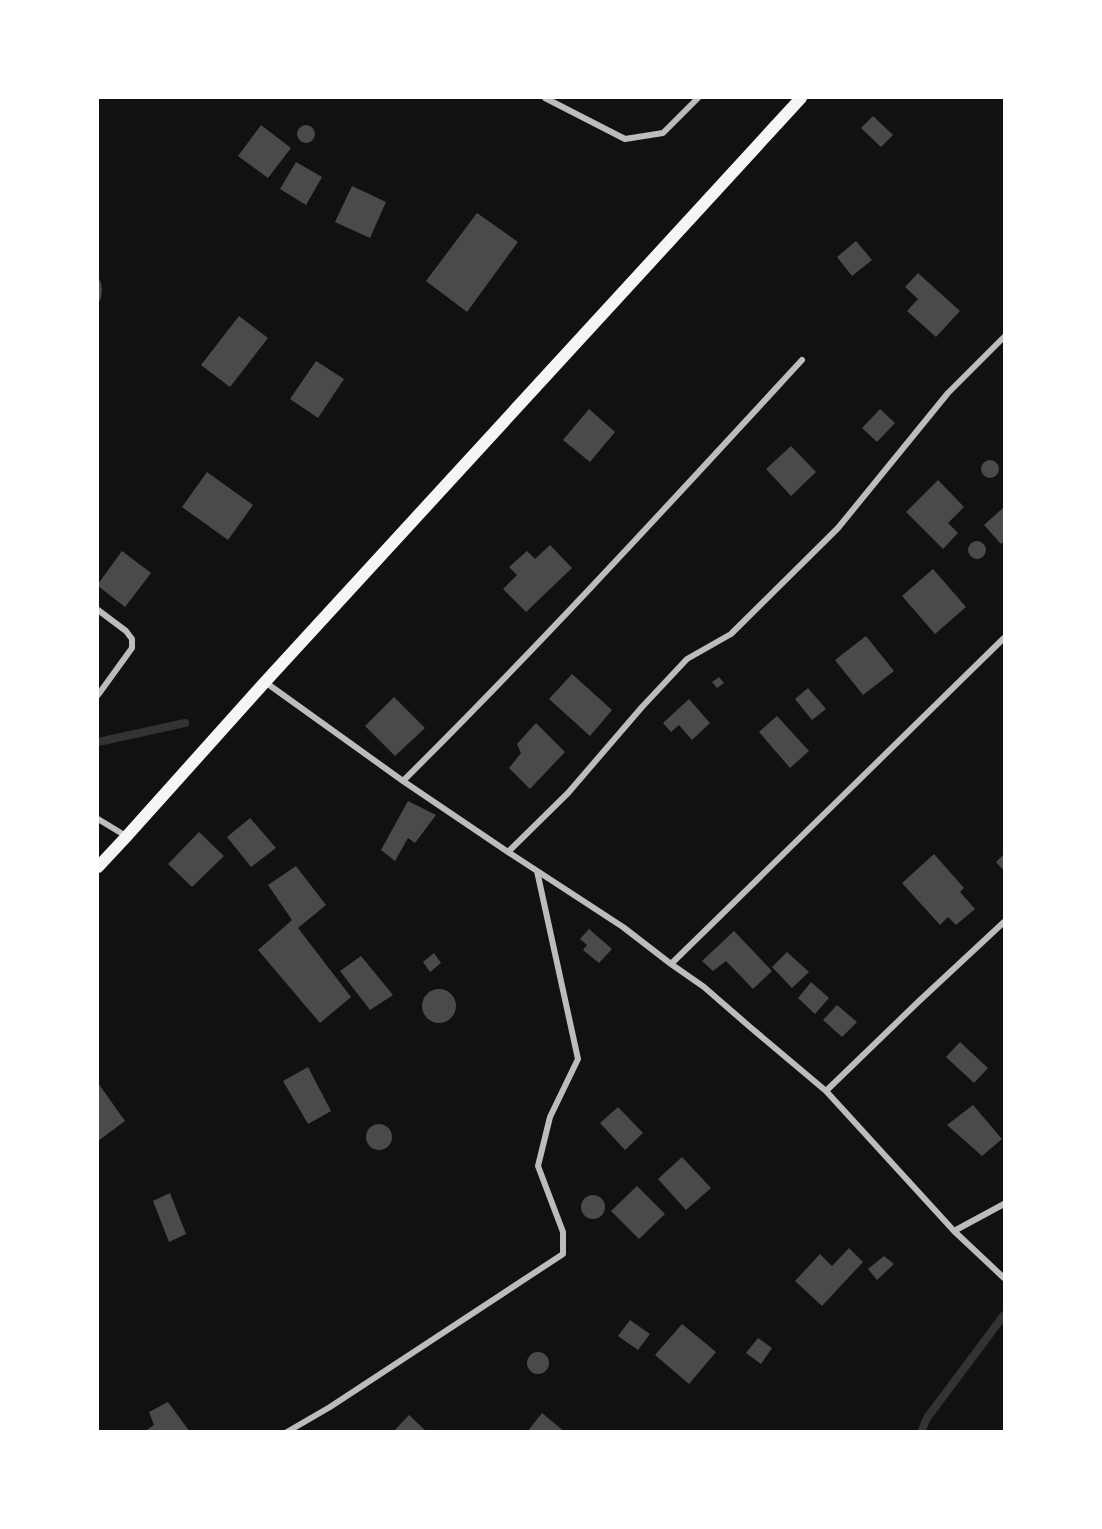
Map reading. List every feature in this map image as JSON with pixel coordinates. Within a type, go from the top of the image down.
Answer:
[{"type":"main road","points":[[98,867],[801,98]]},
{"type":"street","points":[[545,98],[625,139],[663,133],[698,98]]},
{"type":"street","points":[[508,852],[568,793],[642,706],[687,659],[730,633],[838,528],[948,393],[1005,337]]},
{"type":"street","points":[[403,781],[620,556],[802,360]]},
{"type":"street","points":[[98,610],[126,631],[132,639],[132,648],[98,696]]},
{"type":"street","points":[[671,964],[1005,638]]},
{"type":"street","points":[[265,682],[403,781],[623,927],[704,987],[826,1091],[954,1231],[1005,1278]]},
{"type":"street","points":[[98,819],[126,837]]},
{"type":"street","points":[[287,1431],[330,1407],[563,1254],[563,1232],[538,1166],[550,1117],[578,1059],[536,870]]},
{"type":"street","points":[[826,1091],[1005,922]]},
{"type":"street","points":[[954,1231],[1005,1204]]},
{"type":"building","points":[[873,116],[893,135],[881,147],[861,128]]},
{"type":"building","points":[[261,125],[291,148],[268,178],[238,156]]},
{"type":"building","points":[[302,125],[310,125],[315,130],[313,141],[302,143],[297,138],[297,130]]},
{"type":"building","points":[[296,162],[322,177],[306,205],[280,189]]},
{"type":"building","points":[[352,186],[386,202],[370,238],[335,222]]},
{"type":"building","points":[[477,213],[518,242],[467,312],[426,281]]},
{"type":"building","points":[[856,241],[872,260],[852,276],[837,257]]},
{"type":"building","points":[[918,273],[960,311],[936,337],[907,311],[918,299],[905,287]]},
{"type":"building","points":[[98,277],[102,290],[98,303]]},
{"type":"building","points":[[239,316],[268,338],[230,387],[201,365]]},
{"type":"building","points":[[316,361],[344,379],[318,418],[290,399]]},
{"type":"building","points":[[589,409],[615,432],[590,462],[563,440]]},
{"type":"building","points":[[880,409],[895,423],[877,442],[862,428]]},
{"type":"building","points":[[791,446],[816,472],[791,496],[766,469]]},
{"type":"building","points":[[986,460],[994,460],[999,465],[997,476],[986,478],[981,473],[981,465]]},
{"type":"building","points":[[207,472],[253,505],[228,540],[182,507]]},
{"type":"building","points":[[938,480],[964,507],[948,523],[958,533],[943,549],[906,512]]},
{"type":"building","points":[[1004,507],[1004,541],[1001,544],[984,525]]},
{"type":"building","points":[[973,541],[981,541],[986,546],[984,557],[973,559],[968,554],[968,546]]},
{"type":"building","points":[[550,545],[572,568],[526,612],[503,589],[517,575],[509,567],[527,551],[535,559]]},
{"type":"building","points":[[122,551],[151,573],[125,607],[98,586]]},
{"type":"building","points":[[933,569],[966,607],[935,634],[902,596]]},
{"type":"building","points":[[866,636],[894,671],[863,695],[835,660]]},
{"type":"building","points":[[572,674],[612,710],[590,736],[549,699]]},
{"type":"building","points":[[719,677],[724,683],[717,688],[712,682]]},
{"type":"building","points":[[808,688],[826,709],[812,720],[795,699]]},
{"type":"building","points":[[394,697],[425,728],[395,756],[365,726]]},
{"type":"building","points":[[689,699],[710,723],[692,740],[679,725],[671,732],[663,723]]},
{"type":"building","points":[[777,716],[809,751],[790,768],[759,732]]},
{"type":"building","points":[[536,723],[565,752],[530,789],[509,768],[521,753],[517,744]]},
{"type":"building","points":[[408,801],[436,815],[415,843],[408,838],[395,861],[381,850]]},
{"type":"building","points":[[250,818],[276,848],[251,867],[227,837]]},
{"type":"building","points":[[199,832],[224,856],[192,887],[168,864]]},
{"type":"building","points":[[934,854],[964,888],[960,892],[975,909],[956,925],[948,917],[940,925],[902,883]]},
{"type":"building","points":[[1004,854],[1004,871],[996,862]]},
{"type":"building","points":[[296,866],[326,905],[298,928],[351,997],[320,1023],[258,950],[292,920],[268,885]]},
{"type":"building","points":[[589,929],[612,949],[599,963],[583,950],[587,945],[580,939]]},
{"type":"building","points":[[734,931],[772,971],[753,989],[726,961],[713,971],[702,961]]},
{"type":"building","points":[[787,952],[809,972],[792,988],[772,967]]},
{"type":"building","points":[[434,953],[441,963],[430,972],[423,962]]},
{"type":"building","points":[[361,956],[393,995],[370,1010],[340,971]]},
{"type":"building","points":[[811,982],[829,998],[815,1014],[798,998]]},
{"type":"building","points":[[439,989],[451,994],[456,1006],[451,1018],[439,1023],[427,1018],[422,1006],[427,994]]},
{"type":"building","points":[[837,1005],[857,1022],[842,1037],[823,1020]]},
{"type":"building","points":[[960,1042],[988,1068],[974,1083],[946,1057]]},
{"type":"building","points":[[308,1067],[331,1111],[308,1124],[283,1081]]},
{"type":"building","points":[[98,1083],[125,1121],[98,1141]]},
{"type":"building","points":[[973,1105],[1002,1139],[982,1156],[947,1125]]},
{"type":"building","points":[[618,1107],[643,1133],[625,1150],[600,1123]]},
{"type":"building","points":[[379,1124],[388,1128],[392,1137],[388,1146],[379,1150],[370,1146],[366,1137],[370,1128]]},
{"type":"building","points":[[682,1157],[711,1188],[686,1210],[658,1179]]},
{"type":"building","points":[[637,1186],[665,1214],[639,1239],[611,1211]]},
{"type":"building","points":[[170,1193],[186,1234],[169,1242],[153,1201]]},
{"type":"building","points":[[593,1195],[602,1198],[605,1207],[602,1216],[593,1219],[584,1216],[581,1207],[584,1198]]},
{"type":"building","points":[[849,1248],[863,1262],[822,1306],[795,1281],[820,1254],[832,1266]]},
{"type":"building","points":[[884,1256],[894,1264],[877,1280],[868,1269]]},
{"type":"building","points":[[630,1320],[650,1334],[638,1350],[618,1336]]},
{"type":"building","points":[[682,1324],[716,1352],[689,1384],[655,1355]]},
{"type":"building","points":[[758,1338],[772,1348],[761,1364],[746,1353]]},
{"type":"building","points":[[538,1352],[546,1355],[549,1363],[546,1371],[538,1374],[530,1371],[527,1363],[530,1355]]},
{"type":"building","points":[[168,1402],[190,1432],[144,1432],[154,1425],[149,1412]]},
{"type":"building","points":[[542,1413],[565,1432],[527,1432]]},
{"type":"building","points":[[409,1415],[427,1432],[393,1432]]},
{"type":"waterway","points":[[98,742],[185,723]]},
{"type":"waterway","points":[[921,1432],[927,1418],[1004,1315]]}]
